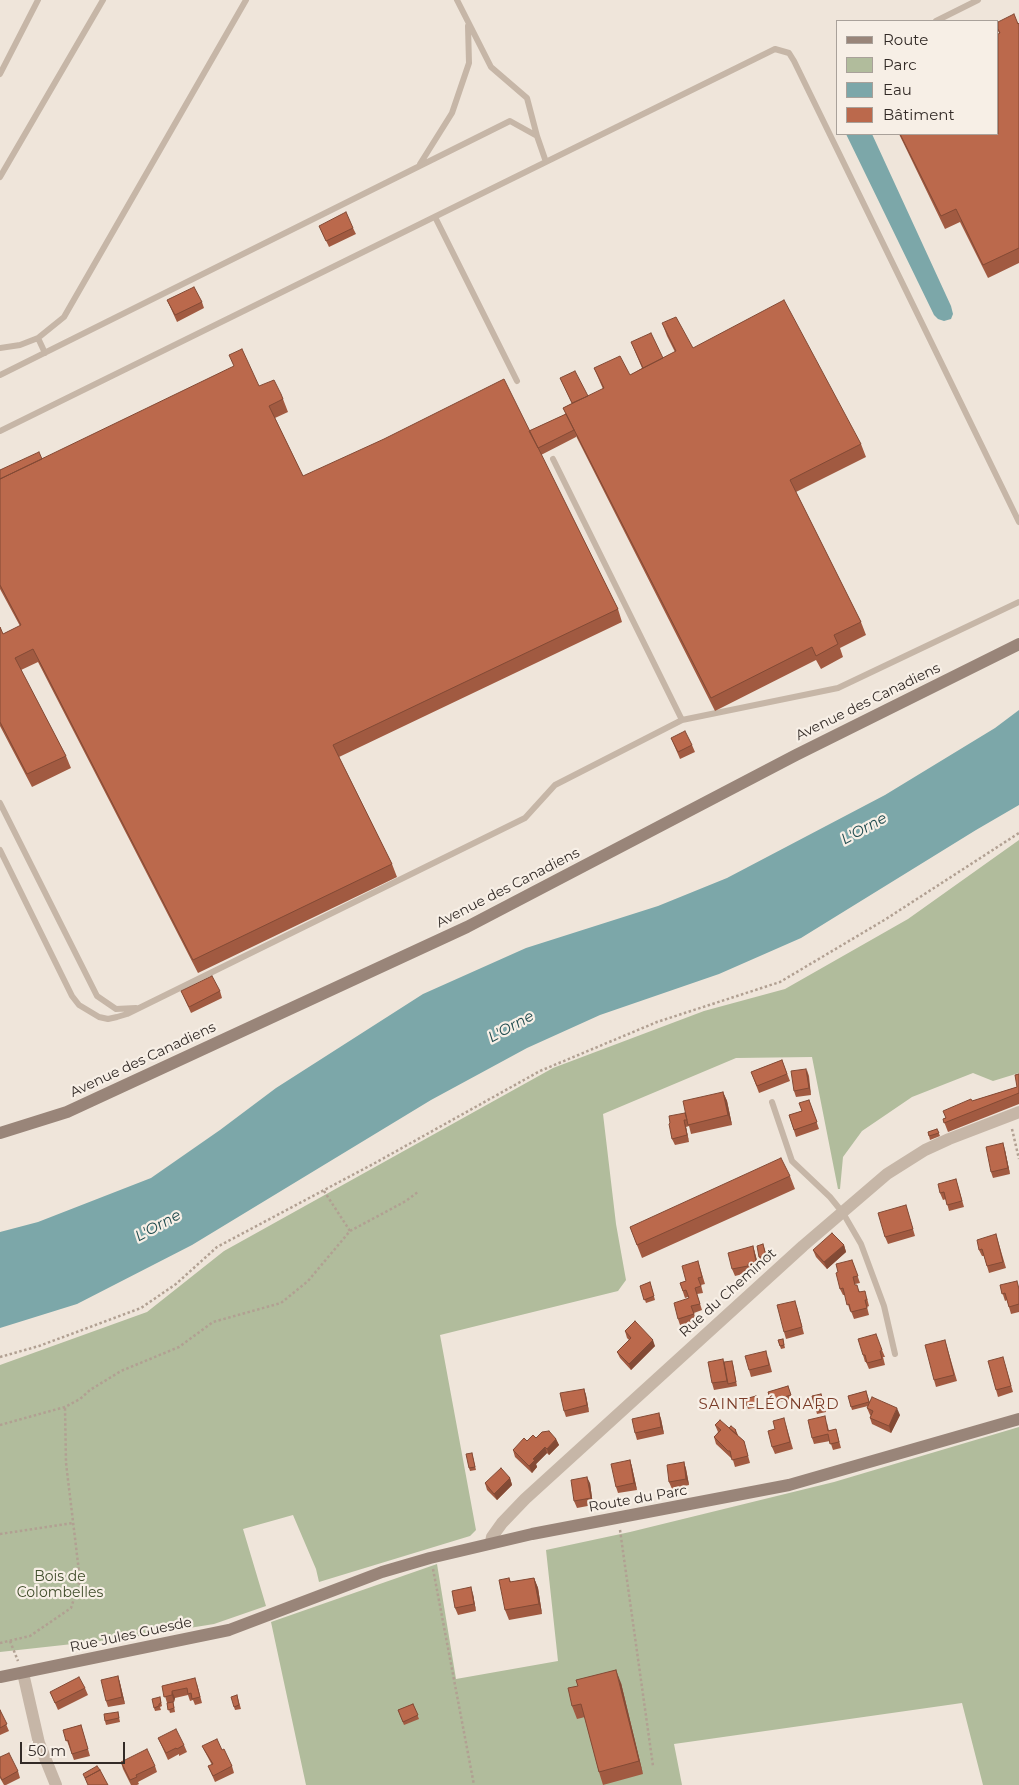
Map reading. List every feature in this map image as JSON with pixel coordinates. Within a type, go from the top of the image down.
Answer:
[{"type":"street","name":"Avenue des Canadiens","points":[[0,1133],[67,1112],[467,927],[796,754],[1019,644]]},
{"type":"street","name":"Rue du Cheminot","points":[[491,1542],[492,1536],[502,1522],[525,1499],[788,1259],[887,1174],[920,1153],[949,1139],[1019,1112]]},
{"type":"street","name":"Route du Parc","points":[[265,1616],[382,1572],[491,1542],[789,1484],[1019,1419]]},
{"type":"street","name":"Rue Jules Guesde","points":[[0,1677],[229,1630],[265,1616]]},
{"type":"street","points":[[23,1673],[39,1743],[56,1785]]},
{"type":"lane","points":[[0,74],[38,0]]},
{"type":"lane","points":[[0,177],[103,0]]},
{"type":"lane","points":[[0,348],[20,345],[38,338],[64,317],[246,0]]},
{"type":"lane","points":[[457,0],[491,67],[527,98],[546,162]]},
{"type":"lane","points":[[938,20],[978,0]]},
{"type":"lane","points":[[419,166],[452,113],[469,63],[468,22]]},
{"type":"lane","points":[[0,431],[775,49],[789,53],[1019,522]]},
{"type":"lane","points":[[0,375],[510,121],[537,136]]},
{"type":"lane","points":[[435,217],[517,382]]},
{"type":"lane","points":[[38,338],[45,353]]},
{"type":"lane","points":[[553,459],[682,720]]},
{"type":"lane","points":[[0,850],[72,996],[79,1005],[99,1017],[108,1019],[140,1008],[525,818],[555,785],[682,720],[838,688],[1019,602]]},
{"type":"lane","points":[[0,803],[97,996],[116,1009],[140,1008]]},
{"type":"lane","points":[[772,1102],[792,1161],[843,1213],[861,1244],[884,1306],[895,1354]]},
{"type":"path","points":[[0,1357],[39,1346],[141,1308],[176,1284],[217,1247],[324,1191],[540,1070],[657,1022],[780,982],[886,919],[1019,833]]},
{"type":"path","points":[[1013,1134],[1019,1160]]},
{"type":"path","points":[[324,1191],[350,1231]]},
{"type":"path","points":[[0,1425],[65,1407],[121,1371],[180,1347],[213,1322],[281,1303],[308,1281],[350,1231],[406,1201],[418,1192]]},
{"type":"path","points":[[0,1643],[30,1636],[71,1608],[80,1580],[66,1463],[65,1407]]},
{"type":"path","points":[[618,1517],[653,1766]]},
{"type":"path","points":[[0,1534],[73,1522]]},
{"type":"path","points":[[430,1558],[474,1785]]},
{"type":"path","points":[[10,1641],[23,1673]]},
{"type":"green space","name":"Bois de Colombelles","points":[[1019,840],[1019,1073],[993,1081],[973,1073],[912,1097],[862,1131],[843,1157],[840,1189],[838,1189],[812,1057],[736,1058],[603,1114],[616,1224],[626,1280],[618,1291],[440,1335],[476,1530],[470,1536],[319,1582],[316,1569],[293,1515],[243,1529],[266,1606],[214,1624],[127,1638],[0,1652],[0,1365],[147,1312],[224,1251],[553,1068],[704,1011],[785,989],[908,919]]},
{"type":"green space","points":[[1019,1427],[1019,1785],[983,1785],[962,1703],[674,1744],[682,1785],[306,1785],[271,1622],[437,1564],[456,1679],[558,1661],[546,1550],[630,1532],[834,1482]]},
{"type":"water","points":[[846,135],[872,135],[953,314],[951,319],[944,321],[934,315]]},
{"type":"water","name":"L'Orne","points":[[1019,710],[1019,805],[801,938],[719,974],[600,1015],[527,1048],[431,1100],[192,1245],[77,1304],[0,1328],[0,1232],[38,1222],[151,1178],[276,1088],[423,994],[526,948],[658,906],[727,878],[885,795],[995,728]]},
{"type":"building","points":[[1014,14],[1019,23],[1019,248],[983,265],[956,209],[941,216],[900,135],[999,135],[999,22]]},
{"type":"building","points":[[346,212],[353,228],[326,241],[319,226]]},
{"type":"building","points":[[194,287],[202,302],[175,315],[167,300]]},
{"type":"building","points":[[784,300],[861,444],[790,480],[861,622],[834,635],[838,644],[816,656],[812,647],[711,698],[563,408],[604,388],[594,368],[620,356],[630,375],[676,351],[662,323],[676,317],[693,348]]},
{"type":"building","points":[[651,333],[663,358],[643,368],[631,342]]},
{"type":"building","points":[[242,349],[259,386],[274,380],[281,394],[283,399],[269,406],[303,476],[384,439],[504,379],[618,609],[333,745],[392,864],[193,960],[33,649],[15,658],[66,756],[27,774],[0,722],[0,627],[3,634],[21,625],[0,585],[0,479],[234,366],[229,355]]},
{"type":"building","points":[[575,371],[588,396],[572,403],[560,378]]},
{"type":"building","points":[[566,414],[574,430],[538,448],[529,431]]},
{"type":"building","points":[[39,452],[42,459],[0,479],[0,470]]},
{"type":"building","points":[[685,731],[692,745],[678,752],[671,738]]},
{"type":"building","points":[[212,976],[220,991],[189,1007],[181,991]]},
{"type":"building","points":[[782,1060],[787,1074],[757,1086],[751,1072]]},
{"type":"building","points":[[806,1069],[809,1088],[794,1091],[791,1071]]},
{"type":"building","points":[[1019,1074],[1019,1093],[944,1123],[943,1119],[946,1118],[943,1111],[971,1099],[972,1101],[1017,1087],[1015,1075]]},
{"type":"building","points":[[723,1092],[728,1115],[688,1125],[683,1101]]},
{"type":"building","points":[[809,1100],[817,1122],[794,1130],[789,1115],[802,1111],[799,1103]]},
{"type":"building","points":[[685,1113],[687,1120],[684,1120],[687,1135],[672,1139],[669,1116]]},
{"type":"building","points":[[937,1129],[939,1133],[929,1136],[928,1132]]},
{"type":"building","points":[[1003,1143],[1008,1168],[991,1172],[986,1147]]},
{"type":"building","points":[[781,1158],[790,1176],[637,1245],[630,1227]]},
{"type":"building","points":[[956,1179],[962,1201],[947,1205],[944,1192],[940,1193],[938,1184]]},
{"type":"building","points":[[906,1205],[913,1229],[885,1237],[878,1213]]},
{"type":"building","points":[[832,1233],[844,1245],[824,1262],[813,1250]]},
{"type":"building","points":[[996,1234],[1003,1262],[987,1266],[982,1249],[979,1250],[977,1240]]},
{"type":"building","points":[[763,1244],[766,1256],[759,1257],[757,1246]]},
{"type":"building","points":[[753,1246],[756,1262],[748,1264],[748,1266],[732,1269],[728,1253]]},
{"type":"building","points":[[852,1260],[858,1276],[853,1277],[855,1285],[857,1285],[859,1292],[865,1291],[867,1308],[851,1312],[849,1304],[847,1305],[843,1288],[840,1289],[836,1264]]},
{"type":"building","points":[[698,1261],[702,1277],[698,1278],[701,1286],[695,1288],[700,1304],[691,1306],[694,1314],[678,1319],[674,1303],[689,1298],[686,1290],[683,1291],[680,1283],[686,1281],[682,1266]]},
{"type":"building","points":[[1017,1281],[1019,1304],[1009,1307],[1005,1293],[1002,1294],[1000,1285]]},
{"type":"building","points":[[650,1282],[654,1296],[644,1300],[640,1286]]},
{"type":"building","points":[[795,1301],[802,1327],[784,1332],[777,1305]]},
{"type":"building","points":[[635,1321],[653,1340],[629,1364],[617,1352],[631,1338],[625,1331]]},
{"type":"building","points":[[876,1334],[882,1350],[880,1351],[882,1359],[867,1363],[858,1339]]},
{"type":"building","points":[[783,1339],[784,1345],[780,1346],[778,1340]]},
{"type":"building","points":[[945,1340],[954,1375],[934,1380],[925,1345]]},
{"type":"building","points":[[766,1351],[769,1365],[749,1370],[745,1356]]},
{"type":"building","points":[[1003,1357],[1011,1386],[996,1390],[988,1361]]},
{"type":"building","points":[[723,1359],[727,1381],[712,1383],[708,1362]]},
{"type":"building","points":[[732,1361],[736,1382],[728,1384],[724,1362]]},
{"type":"building","points":[[788,1386],[791,1395],[771,1401],[768,1392]]},
{"type":"building","points":[[584,1389],[587,1405],[564,1411],[560,1393]]},
{"type":"building","points":[[866,1391],[869,1402],[851,1407],[848,1396]]},
{"type":"building","points":[[821,1394],[825,1408],[816,1411],[812,1396]]},
{"type":"building","points":[[756,1396],[758,1403],[747,1406],[745,1399]]},
{"type":"building","points":[[872,1397],[897,1408],[889,1426],[870,1418],[873,1411],[867,1408]]},
{"type":"building","points":[[659,1413],[661,1427],[635,1433],[632,1419]]},
{"type":"building","points":[[825,1416],[828,1431],[836,1429],[839,1442],[830,1444],[828,1434],[812,1438],[808,1420]]},
{"type":"building","points":[[784,1418],[790,1442],[772,1447],[768,1431],[775,1429],[773,1421]]},
{"type":"building","points":[[720,1420],[744,1441],[748,1456],[732,1460],[730,1451],[714,1437],[721,1430],[715,1425]]},
{"type":"building","points":[[731,1426],[736,1430],[737,1435],[729,1428]]},
{"type":"building","points":[[549,1431],[556,1439],[547,1449],[545,1447],[533,1459],[535,1460],[529,1466],[513,1450],[524,1438],[527,1441],[533,1435],[536,1438],[542,1432]]},
{"type":"building","points":[[472,1453],[475,1467],[469,1468],[466,1454]]},
{"type":"building","points":[[630,1460],[634,1483],[616,1487],[611,1464]]},
{"type":"building","points":[[684,1462],[686,1479],[669,1482],[667,1465]]},
{"type":"building","points":[[501,1468],[510,1478],[494,1494],[485,1483]]},
{"type":"building","points":[[587,1477],[591,1498],[574,1501],[571,1480]]},
{"type":"building","points":[[509,1578],[510,1582],[534,1578],[539,1604],[505,1610],[499,1580]]},
{"type":"building","points":[[471,1587],[474,1604],[455,1608],[452,1591]]},
{"type":"building","points":[[616,1670],[639,1761],[599,1772],[581,1704],[572,1706],[568,1688],[578,1686],[576,1680]]},
{"type":"building","points":[[118,1676],[122,1697],[106,1701],[101,1680]]},
{"type":"building","points":[[79,1677],[85,1688],[55,1703],[50,1692]]},
{"type":"building","points":[[195,1678],[200,1697],[192,1699],[191,1693],[188,1694],[187,1688],[172,1691],[172,1695],[164,1697],[162,1686]]},
{"type":"building","points":[[237,1695],[239,1705],[234,1707],[231,1697]]},
{"type":"building","points":[[160,1697],[161,1703],[154,1708],[152,1699]]},
{"type":"building","points":[[173,1702],[174,1708],[168,1710],[167,1703]]},
{"type":"building","points":[[413,1704],[418,1715],[403,1722],[398,1710]]},
{"type":"building","points":[[0,1710],[7,1724],[0,1728]]},
{"type":"building","points":[[118,1712],[119,1718],[105,1721],[104,1714]]},
{"type":"building","points":[[81,1725],[88,1749],[72,1754],[63,1730]]},
{"type":"building","points":[[176,1729],[184,1745],[166,1753],[158,1738]]},
{"type":"building","points":[[217,1739],[232,1766],[213,1776],[208,1766],[213,1764],[202,1746]]},
{"type":"building","points":[[147,1749],[155,1766],[130,1780],[121,1762]]},
{"type":"building","points":[[9,1753],[18,1771],[2,1780],[0,1776],[0,1757]]},
{"type":"building","points":[[97,1766],[100,1770],[85,1778],[83,1774]]},
{"type":"building","points":[[100,1770],[108,1785],[88,1785],[85,1778]]},
{"type":"district","name":"SAINT-LÉONARD","points":[[769,1405]]}]
